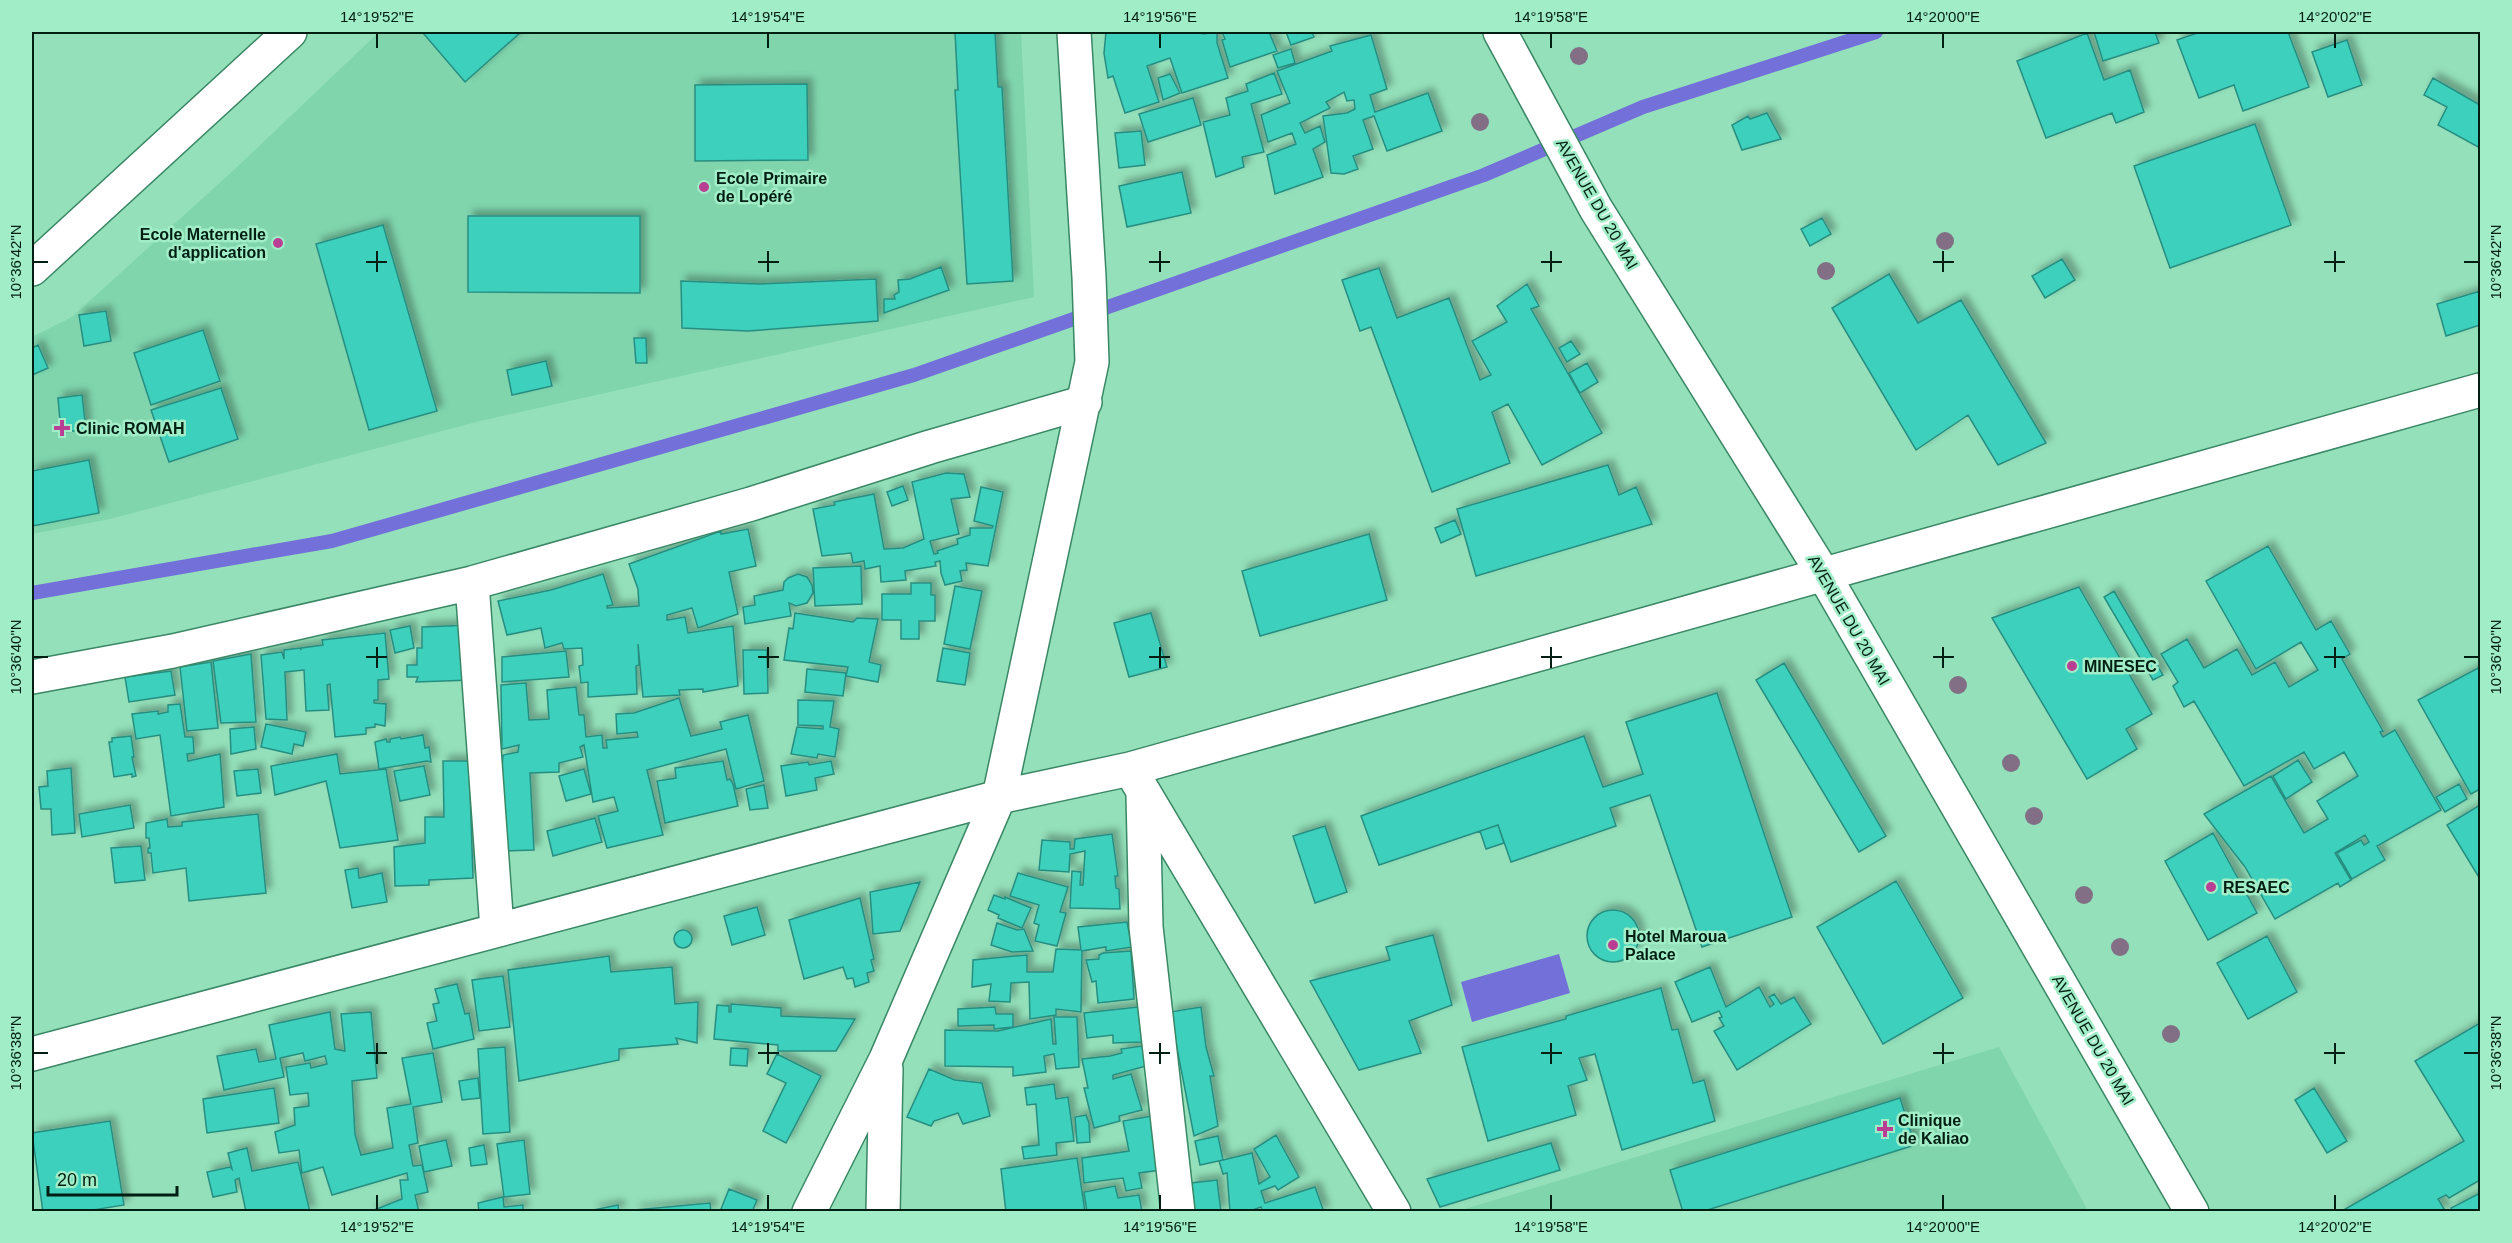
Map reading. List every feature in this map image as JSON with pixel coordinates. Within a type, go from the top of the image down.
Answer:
[{"type":"street","points":[[32,269],[290,32]]},
{"type":"street","points":[[809,1212],[886,1059],[999,797],[1092,362],[1074,32]]},
{"type":"street","name":"AVENUE DU 20 MAI","points":[[1500,32],[1596,209],[1824,575],[2192,1212]]},
{"type":"street","points":[[32,1054],[999,797],[1136,781],[1824,575],[2481,390]]},
{"type":"street","points":[[32,677],[172,651],[472,584],[751,504],[930,447],[1085,402]]},
{"type":"street","points":[[472,584],[497,929]]},
{"type":"street","points":[[1136,781],[1146,927],[1178,1212]]},
{"type":"street","points":[[1136,781],[1394,1212]]},
{"type":"street","points":[[883,1212],[886,1059]]},
{"type":"shaded area","name":"Ecole Primaire de Lopéré","points":[[379,32],[1021,32],[1034,297],[480,421],[110,519],[32,534],[32,337],[72,317],[236,168]]},
{"type":"shaded area","points":[[1559,954],[1570,993],[1472,1022],[1461,982]]},
{"type":"shaded area","name":"Clinique de Kaliao","points":[[1999,1047],[2088,1211],[1455,1212]]},
{"type":"building","points":[[521,32],[465,82],[423,33]]},
{"type":"building","points":[[955,32],[995,32],[998,87],[1002,87],[1013,281],[967,284],[955,90],[958,90]]},
{"type":"building","points":[[1106,32],[1202,32],[1203,34],[1217,32],[1217,43],[1228,78],[1182,93],[1170,58],[1147,66],[1159,102],[1125,113],[1113,76],[1108,78],[1104,53]]},
{"type":"building","points":[[1222,32],[1269,32],[1277,51],[1230,67]]},
{"type":"building","points":[[1286,32],[1312,32],[1314,37],[1291,45]]},
{"type":"building","points":[[2094,32],[2155,32],[2159,43],[2103,61]]},
{"type":"building","points":[[2200,32],[2288,32],[2309,87],[2243,111],[2234,85],[2199,98],[2177,40]]},
{"type":"building","points":[[2087,33],[2104,80],[2130,70],[2144,112],[2116,123],[2112,113],[2046,138],[2017,61]]},
{"type":"building","points":[[1371,35],[1387,89],[1370,95],[1375,112],[1428,93],[1442,131],[1387,151],[1374,116],[1363,120],[1373,149],[1353,156],[1358,169],[1344,174],[1331,173],[1323,116],[1347,113],[1355,109],[1354,100],[1347,101],[1344,92],[1326,102],[1330,108],[1300,123],[1305,133],[1320,126],[1325,142],[1313,149],[1323,177],[1275,194],[1267,155],[1296,144],[1292,133],[1268,142],[1261,115],[1290,103],[1277,71],[1332,51],[1330,46]]},
{"type":"building","points":[[2347,40],[2362,85],[2328,97],[2312,52]]},
{"type":"building","points":[[1291,49],[1295,63],[1278,68],[1273,55]]},
{"type":"building","points":[[1274,73],[1282,94],[1251,104],[1264,152],[1242,157],[1244,167],[1216,177],[1203,122],[1230,115],[1226,98],[1248,91],[1246,84]]},
{"type":"building","points":[[1170,74],[1180,93],[1163,100],[1158,78]]},
{"type":"building","points":[[2433,78],[2480,105],[2480,148],[2438,125],[2447,107],[2424,95]]},
{"type":"building","points":[[807,84],[808,160],[695,161],[695,85]]},
{"type":"building","points":[[1193,98],[1201,125],[1148,142],[1139,114]]},
{"type":"building","points":[[1767,113],[1781,139],[1742,150],[1732,125],[1748,116],[1750,119]]},
{"type":"building","points":[[2255,124],[2291,225],[2170,268],[2134,166]]},
{"type":"building","points":[[1141,131],[1145,165],[1119,168],[1115,133]]},
{"type":"building","points":[[1182,172],[1191,213],[1127,227],[1119,186]]},
{"type":"building","points":[[468,216],[640,216],[640,293],[468,292]]},
{"type":"building","points":[[1822,218],[1831,234],[1810,246],[1801,229]]},
{"type":"building","points":[[383,225],[437,411],[369,430],[316,244]]},
{"type":"building","points":[[2062,259],[2075,280],[2045,298],[2032,276]]},
{"type":"building","points":[[941,267],[949,290],[884,313],[884,299],[895,299],[894,295],[899,292],[898,280],[910,279]]},
{"type":"building","points":[[1379,268],[1397,318],[1449,298],[1480,380],[1491,375],[1472,341],[1507,322],[1497,306],[1527,284],[1539,306],[1531,309],[1602,433],[1542,465],[1508,404],[1492,412],[1510,463],[1432,492],[1371,327],[1360,331],[1342,280]]},
{"type":"building","points":[[1889,274],[1918,323],[1961,300],[2046,443],[1998,465],[1968,415],[1916,450],[1832,308]]},
{"type":"building","points":[[876,279],[878,321],[748,331],[682,328],[681,281],[759,284]]},
{"type":"building","points":[[2480,291],[2480,325],[2446,336],[2437,304]]},
{"type":"building","points":[[106,311],[111,341],[84,346],[79,315]]},
{"type":"building","points":[[203,330],[220,381],[151,405],[134,353]]},
{"type":"building","points":[[634,338],[646,338],[647,363],[636,363]]},
{"type":"building","points":[[1571,341],[1580,354],[1567,362],[1559,348]]},
{"type":"building","points":[[38,345],[48,368],[32,375],[32,348]]},
{"type":"building","points":[[546,361],[552,386],[512,395],[507,370]]},
{"type":"building","points":[[1587,363],[1598,382],[1580,393],[1569,373]]},
{"type":"building","points":[[221,388],[238,439],[169,462],[151,410]]},
{"type":"building","points":[[82,395],[86,430],[61,432],[58,398]]},
{"type":"building","points":[[89,460],[99,513],[32,526],[32,471]]},
{"type":"building","points":[[1608,465],[1619,495],[1636,487],[1652,524],[1476,576],[1457,509]]},
{"type":"building","points":[[946,473],[964,474],[970,497],[951,499],[959,534],[930,541],[934,554],[958,544],[957,539],[970,535],[970,528],[992,528],[993,526],[974,521],[981,487],[1003,492],[988,566],[966,563],[967,570],[960,571],[962,581],[945,585],[940,561],[935,562],[936,566],[905,571],[906,580],[881,582],[880,566],[865,569],[864,561],[853,563],[851,553],[822,556],[813,509],[874,494],[884,549],[903,548],[924,539],[912,482]]},
{"type":"building","points":[[903,486],[908,500],[892,506],[887,492]]},
{"type":"building","points":[[1455,520],[1461,534],[1441,543],[1435,528]]},
{"type":"building","points":[[748,529],[756,566],[729,572],[738,614],[698,628],[692,608],[667,615],[667,620],[685,617],[688,633],[733,626],[738,686],[703,692],[703,689],[679,690],[680,695],[643,697],[638,644],[637,694],[588,697],[588,682],[581,683],[579,666],[583,665],[582,648],[564,649],[562,643],[545,648],[541,628],[507,635],[498,601],[551,590],[603,574],[613,605],[607,608],[639,606],[638,589],[629,564],[721,531],[721,534]]},
{"type":"building","points":[[1369,534],[1387,600],[1260,636],[1242,571]]},
{"type":"building","points":[[2268,546],[2316,630],[2331,621],[2350,654],[2342,659],[2383,731],[2380,732],[2383,737],[2395,730],[2441,810],[2377,846],[2385,860],[2352,879],[2337,853],[2361,840],[2364,845],[2369,842],[2365,835],[2335,853],[2351,880],[2340,887],[2338,883],[2275,919],[2245,867],[2204,814],[2271,776],[2304,833],[2328,819],[2317,801],[2358,776],[2344,752],[2314,769],[2304,752],[2244,786],[2194,701],[2184,707],[2173,686],[2178,682],[2161,654],[2187,639],[2204,668],[2237,649],[2252,675],[2275,662],[2289,687],[2318,670],[2301,642],[2256,669],[2206,581]]},
{"type":"building","points":[[861,566],[862,604],[815,606],[813,568]]},
{"type":"building","points":[[798,574],[807,577],[812,585],[813,593],[807,603],[796,606],[789,603],[791,616],[745,624],[743,607],[755,605],[754,596],[783,590],[784,582]]},
{"type":"building","points":[[911,583],[931,583],[931,595],[935,595],[935,621],[919,621],[919,639],[901,639],[901,620],[882,620],[882,594],[911,594]]},
{"type":"building","points":[[955,586],[982,591],[970,649],[944,644]]},
{"type":"building","name":"MINESEC","points":[[2079,587],[2152,714],[2126,729],[2137,749],[2087,779],[1992,618]]},
{"type":"building","points":[[2114,591],[2163,675],[2153,680],[2104,597]]},
{"type":"building","points":[[795,613],[853,622],[857,618],[878,619],[869,662],[881,665],[878,682],[846,676],[848,667],[784,660],[789,628],[793,629]]},
{"type":"building","points":[[1151,613],[1167,667],[1129,677],[1114,623]]},
{"type":"building","points":[[471,625],[471,680],[416,682],[418,677],[407,677],[407,665],[417,665],[417,648],[422,648],[422,627]]},
{"type":"building","points":[[410,626],[414,648],[395,653],[390,630]]},
{"type":"building","points":[[385,633],[389,679],[378,680],[378,700],[374,700],[374,703],[386,704],[385,726],[375,724],[375,727],[366,728],[366,734],[335,737],[330,684],[327,685],[329,710],[306,711],[304,670],[285,672],[287,720],[266,719],[261,655],[282,652],[284,659],[284,650],[300,648],[301,650],[301,648],[323,645],[322,640]]},
{"type":"building","points":[[943,648],[970,653],[965,685],[937,681]]},
{"type":"building","points":[[743,650],[767,650],[768,693],[744,694]]},
{"type":"building","points":[[566,651],[569,677],[502,682],[502,657]]},
{"type":"building","points":[[251,654],[256,722],[221,723],[213,661]]},
{"type":"building","points":[[211,662],[218,728],[187,731],[180,667]]},
{"type":"building","points":[[1784,663],[1886,836],[1859,852],[1756,680]]},
{"type":"building","points":[[2480,667],[2480,789],[2471,794],[2418,700]]},
{"type":"building","points":[[807,669],[846,673],[843,696],[805,692]]},
{"type":"building","points":[[171,671],[175,695],[129,702],[125,677]]},
{"type":"building","points":[[526,683],[529,720],[549,719],[547,690],[576,687],[579,715],[584,715],[586,737],[602,735],[603,748],[607,748],[606,740],[638,737],[637,732],[617,734],[616,714],[634,713],[679,698],[691,736],[722,729],[720,722],[748,715],[764,781],[736,789],[726,749],[647,770],[663,835],[607,848],[598,816],[618,811],[614,797],[593,802],[584,745],[580,747],[583,757],[559,763],[559,772],[530,773],[534,850],[503,851],[499,769],[502,769],[503,755],[518,752],[519,745],[502,749],[501,685]]},
{"type":"building","points":[[1717,693],[1792,917],[1702,947],[1650,795],[1610,808],[1616,826],[1511,862],[1498,825],[1379,865],[1361,816],[1584,736],[1603,787],[1643,774],[1626,722]]},
{"type":"building","points":[[798,700],[834,701],[830,727],[839,729],[835,757],[818,754],[817,758],[791,754],[797,727],[823,729],[823,726],[798,725]]},
{"type":"building","points":[[180,704],[185,737],[193,737],[194,753],[187,754],[188,761],[220,754],[224,807],[171,816],[160,735],[136,739],[132,714],[168,712],[168,705]]},
{"type":"building","points":[[266,724],[306,732],[303,746],[294,744],[292,754],[261,747]]},
{"type":"building","points":[[254,727],[256,749],[231,754],[230,729]]},
{"type":"building","points":[[423,735],[425,748],[429,747],[431,762],[379,769],[375,742],[386,739],[390,742],[390,739]]},
{"type":"building","points":[[131,736],[136,776],[132,777],[132,774],[114,777],[109,742],[112,742],[112,738]]},
{"type":"building","points":[[337,754],[340,774],[386,769],[398,840],[340,848],[326,781],[275,795],[271,766]]},
{"type":"building","points":[[2298,760],[2312,782],[2286,799],[2273,776]]},
{"type":"building","points":[[443,761],[469,761],[473,878],[429,880],[429,885],[395,886],[394,847],[425,843],[425,817],[444,817]]},
{"type":"building","points":[[723,761],[727,780],[730,779],[733,784],[738,806],[665,823],[657,781],[676,778],[675,768]]},
{"type":"building","points":[[831,761],[834,774],[815,778],[817,790],[786,796],[781,766]]},
{"type":"building","points":[[424,766],[430,795],[400,801],[394,771]]},
{"type":"building","points":[[71,768],[75,833],[52,835],[51,809],[41,809],[39,787],[48,786],[47,771]]},
{"type":"building","points":[[258,769],[261,793],[237,796],[234,771]]},
{"type":"building","points":[[584,769],[591,794],[566,801],[559,776]]},
{"type":"building","points":[[2459,784],[2467,799],[2445,812],[2436,797]]},
{"type":"building","points":[[764,785],[768,808],[750,810],[746,789]]},
{"type":"building","points":[[130,805],[134,828],[82,837],[79,814]]},
{"type":"building","points":[[2480,805],[2480,879],[2447,825]]},
{"type":"building","points":[[258,814],[266,893],[189,901],[186,868],[153,873],[151,853],[148,853],[148,848],[150,848],[149,838],[146,838],[146,823],[167,819],[168,827],[182,826],[182,822]]},
{"type":"building","points":[[595,818],[602,842],[553,856],[547,831]]},
{"type":"building","points":[[1498,825],[1504,843],[1486,849],[1480,831]]},
{"type":"building","points":[[1325,826],[1347,892],[1315,903],[1293,836]]},
{"type":"building","name":"RESAEC","points":[[2213,833],[2257,913],[2208,940],[2165,861]]},
{"type":"building","points":[[1112,834],[1120,909],[1070,908],[1072,871],[1081,872],[1080,885],[1083,885],[1085,851],[1070,854],[1069,872],[1039,870],[1042,840],[1070,842],[1070,849],[1074,849],[1075,839]]},
{"type":"building","points":[[141,846],[145,880],[115,883],[111,848]]},
{"type":"building","points":[[358,868],[359,878],[382,873],[387,902],[352,908],[345,870]]},
{"type":"building","points":[[1018,873],[1068,887],[1060,912],[1066,913],[1057,946],[1035,941],[1039,925],[1034,923],[1039,905],[1010,896]]},
{"type":"building","points":[[1896,881],[1963,998],[1883,1044],[1817,927]]},
{"type":"building","points":[[920,882],[900,931],[873,934],[870,892]]},
{"type":"building","points":[[994,895],[1031,908],[1022,928],[998,918],[999,915],[988,910]]},
{"type":"building","points":[[860,898],[874,959],[871,960],[874,971],[867,973],[869,982],[855,987],[853,978],[847,979],[843,967],[804,979],[789,920]]},
{"type":"building","points":[[757,907],[765,935],[732,945],[724,916]]},
{"type":"building","points":[[1608,910],[1618,910],[1632,917],[1639,936],[1632,955],[1618,962],[1608,962],[1598,958],[1591,951],[1587,941],[1587,931],[1591,921],[1598,914]]},
{"type":"building","points":[[1127,922],[1132,947],[1106,951],[1106,947],[1082,951],[1081,1012],[1056,1009],[1056,1015],[1030,1019],[1029,982],[1011,983],[1010,1002],[989,1001],[991,984],[972,987],[973,960],[1027,955],[1027,972],[1053,972],[1056,949],[1081,950],[1078,927]]},
{"type":"building","points":[[997,923],[1017,930],[1024,929],[1033,951],[1012,952],[991,945]]},
{"type":"building","points":[[679,930],[687,930],[692,935],[690,946],[679,948],[674,943],[674,935]]},
{"type":"building","points":[[1433,935],[1452,1005],[1409,1021],[1421,1053],[1359,1070],[1310,981],[1390,960],[1386,947]]},
{"type":"building","points":[[2267,936],[2297,992],[2248,1019],[2217,963]]},
{"type":"building","points":[[1131,951],[1134,999],[1098,1003],[1096,981],[1092,982],[1086,960],[1099,959],[1099,955],[1103,953]]},
{"type":"building","points":[[609,956],[611,972],[672,967],[675,1004],[698,1002],[697,1043],[676,1038],[678,1044],[619,1049],[619,1060],[519,1081],[508,970]]},
{"type":"building","points":[[1710,967],[1726,1007],[1759,987],[1770,1007],[1774,1004],[1769,997],[1774,994],[1781,1004],[1794,997],[1811,1024],[1737,1070],[1714,1031],[1724,1026],[1719,1018],[1722,1017],[1719,1011],[1692,1022],[1675,982]]},
{"type":"building","points":[[503,976],[510,1027],[479,1031],[472,980]]},
{"type":"building","points":[[457,984],[465,1014],[469,1013],[474,1039],[433,1049],[427,1023],[437,1021],[433,1004],[439,1003],[435,989]]},
{"type":"building","points":[[1661,988],[1672,1030],[1678,1029],[1693,1083],[1704,1080],[1715,1121],[1622,1150],[1595,1054],[1579,1058],[1587,1080],[1568,1086],[1576,1115],[1488,1141],[1462,1047],[1566,1019],[1566,1016]]},
{"type":"building","points":[[731,1004],[781,1008],[781,1016],[855,1019],[836,1051],[778,1051],[778,1045],[714,1039],[717,1005],[729,1006],[729,1012],[731,1012]]},
{"type":"building","points":[[995,1007],[996,1014],[1013,1014],[1013,1027],[994,1029],[994,1025],[958,1026],[958,1009]]},
{"type":"building","points":[[1138,1007],[1142,1042],[1113,1043],[1113,1035],[1087,1038],[1084,1013]]},
{"type":"building","points":[[1201,1007],[1206,1047],[1214,1076],[1210,1076],[1218,1126],[1194,1136],[1170,1012]]},
{"type":"building","points":[[330,1012],[335,1049],[345,1051],[341,1014],[371,1012],[377,1078],[352,1081],[355,1134],[361,1155],[393,1148],[387,1108],[411,1104],[402,1058],[433,1053],[442,1102],[413,1107],[418,1143],[409,1145],[413,1166],[422,1165],[428,1192],[415,1195],[419,1212],[369,1212],[402,1199],[400,1180],[408,1180],[407,1173],[332,1195],[323,1167],[302,1173],[299,1150],[279,1153],[275,1132],[295,1125],[294,1108],[309,1106],[308,1093],[290,1095],[286,1067],[310,1063],[311,1068],[327,1064],[325,1056],[305,1061],[303,1053],[280,1058],[284,1077],[224,1090],[217,1056],[256,1049],[259,1062],[276,1059],[269,1025]]},
{"type":"building","points":[[1054,1017],[1077,1017],[1079,1067],[1056,1069],[1054,1054],[1044,1056],[1046,1072],[1013,1076],[1013,1067],[945,1066],[945,1030],[998,1031],[1051,1019],[1053,1044],[1056,1044]]},
{"type":"building","points":[[2480,1023],[2480,1180],[2449,1198],[2446,1195],[2438,1199],[2446,1212],[2340,1212],[2464,1141],[2415,1061]]},
{"type":"building","points":[[1142,1046],[1146,1066],[1113,1075],[1113,1079],[1131,1074],[1142,1110],[1119,1116],[1120,1121],[1094,1128],[1084,1088],[1088,1088],[1082,1059],[1110,1056],[1122,1053],[1121,1049]]},
{"type":"building","points":[[505,1047],[510,1132],[483,1134],[478,1049]]},
{"type":"building","points":[[731,1048],[748,1049],[747,1066],[730,1065]]},
{"type":"building","points":[[777,1054],[821,1076],[786,1143],[763,1131],[786,1083],[767,1074]]},
{"type":"building","points":[[929,1069],[955,1080],[982,1083],[990,1116],[963,1124],[958,1113],[934,1121],[931,1126],[907,1117]]},
{"type":"building","points":[[478,1078],[480,1098],[462,1100],[459,1081]]},
{"type":"building","points":[[1054,1084],[1056,1099],[1068,1097],[1074,1141],[1056,1143],[1057,1155],[1024,1159],[1022,1147],[1039,1145],[1036,1104],[1027,1105],[1025,1088]]},
{"type":"building","points":[[274,1088],[279,1123],[207,1133],[203,1099]]},
{"type":"building","points":[[2314,1088],[2347,1141],[2327,1153],[2295,1100]]},
{"type":"building","points":[[1900,1098],[1915,1145],[1701,1212],[1683,1212],[1670,1170]]},
{"type":"building","points":[[1086,1115],[1090,1142],[1077,1143],[1075,1117]]},
{"type":"building","points":[[1152,1116],[1161,1170],[1139,1173],[1142,1188],[1126,1191],[1123,1178],[1084,1183],[1082,1158],[1129,1151],[1123,1121]]},
{"type":"building","points":[[110,1121],[124,1205],[81,1212],[43,1212],[32,1133]]},
{"type":"building","points":[[1276,1135],[1299,1177],[1278,1190],[1275,1186],[1261,1191],[1265,1203],[1315,1187],[1324,1212],[1263,1212],[1261,1207],[1247,1212],[1230,1212],[1227,1173],[1223,1174],[1219,1161],[1252,1153],[1259,1184],[1270,1177],[1254,1149]]},
{"type":"building","points":[[1218,1136],[1223,1160],[1200,1165],[1195,1141]]},
{"type":"building","points":[[446,1140],[452,1166],[424,1172],[419,1146]]},
{"type":"building","points":[[524,1140],[530,1194],[504,1197],[497,1144]]},
{"type":"building","points":[[1551,1143],[1560,1170],[1440,1207],[1427,1179]]},
{"type":"building","points":[[484,1145],[487,1164],[471,1166],[469,1148]]},
{"type":"building","points":[[247,1148],[252,1171],[298,1162],[310,1212],[246,1212],[239,1178],[235,1180],[237,1192],[213,1197],[207,1172],[230,1167],[232,1169],[228,1153]]},
{"type":"building","points":[[1077,1158],[1085,1212],[1006,1212],[1001,1169]]},
{"type":"building","points":[[1217,1180],[1221,1212],[1194,1212],[1191,1183]]},
{"type":"building","points":[[1115,1186],[1118,1198],[1139,1195],[1142,1212],[1087,1212],[1084,1192]]},
{"type":"building","points":[[729,1189],[757,1200],[752,1212],[728,1212],[721,1209]]},
{"type":"building","points":[[2480,1193],[2480,1212],[2453,1212],[2451,1208]]},
{"type":"building","points":[[503,1197],[504,1207],[523,1205],[523,1212],[479,1212],[478,1203]]},
{"type":"building","points":[[710,1203],[711,1212],[635,1212],[635,1210]]},
{"type":"building","points":[[618,1205],[619,1212],[593,1212],[593,1210]]},
{"type":"waterway","points":[[32,593],[332,541],[914,375],[1484,175],[1643,107],[1876,32]]},
{"type":"place","name":"Ecole Primaire de Lopéré","points":[[704,187]]},
{"type":"place","name":"Ecole Maternelle d'application","points":[[278,243]]},
{"type":"place","name":"Clinic ROMAH","points":[[62,428]]},
{"type":"place","name":"MINESEC","points":[[2072,666]]},
{"type":"place","name":"RESAEC","points":[[2211,887]]},
{"type":"place","name":"Hotel Maroua Palace","points":[[1613,945]]},
{"type":"place","name":"Clinique de Kaliao","points":[[1885,1129]]}]
